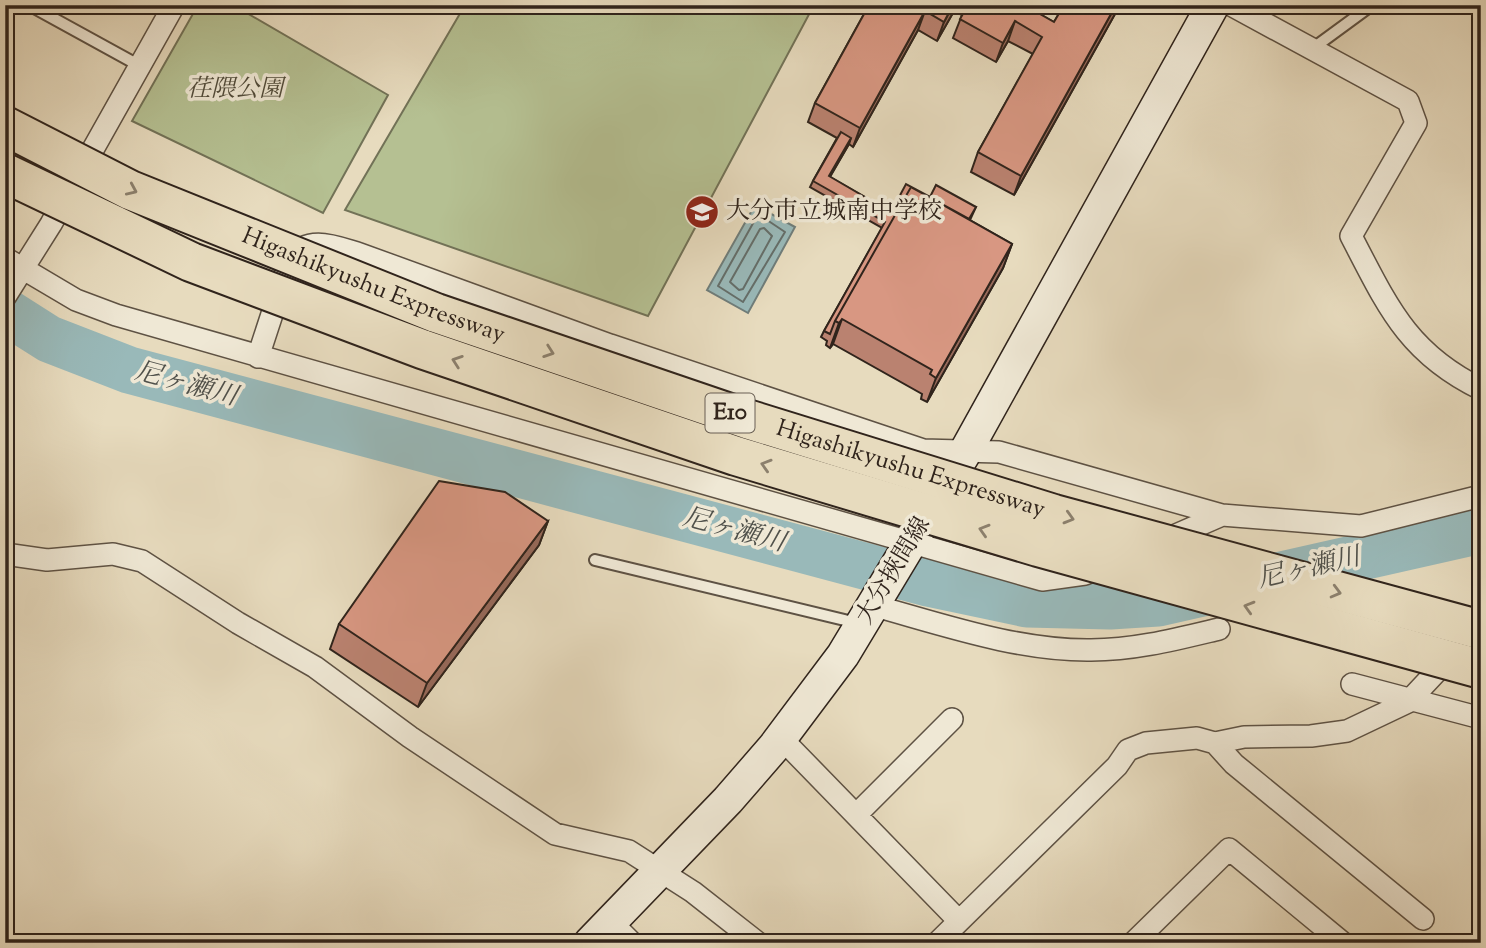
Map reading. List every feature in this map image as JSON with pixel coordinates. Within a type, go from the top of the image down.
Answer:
[{"type":"highway","name":"Higashikyushu Expressway","points":[[5,126],[130,190],[436,313],[747,419],[1054,514],[1481,630]]},
{"type":"highway","name":"Higashikyushu Expressway","points":[[5,173],[191,262],[422,349],[723,451],[1078,558],[1481,669]]},
{"type":"main road","name":"大分挾間線","points":[[611,936],[662,870],[780,738],[869,615],[967,449],[1213,5]]},
{"type":"street","points":[[5,297],[14,264],[140,66],[174,5]]},
{"type":"street","points":[[1231,5],[1408,101],[1416,123],[1350,236],[1385,302],[1409,337],[1437,363],[1481,389]]},
{"type":"street","points":[[258,357],[290,259],[302,247],[325,244],[360,254],[610,345],[923,450],[967,449],[999,452],[1222,515],[1360,526],[1481,496]]},
{"type":"street","points":[[14,264],[90,306],[258,357],[711,483],[911,544],[1042,580],[1085,574],[1222,515]]},
{"type":"street","points":[[5,554],[47,560],[113,554],[142,561],[315,667],[410,737],[555,834],[616,845],[662,870],[758,943]]},
{"type":"street","points":[[869,615],[1001,639],[1090,650],[1143,646],[1219,629]]},
{"type":"street","points":[[937,943],[1117,766],[1128,750],[1146,743],[1197,738],[1215,743],[1244,737],[1311,736],[1347,731],[1408,702],[1465,640],[1481,616]]},
{"type":"street","points":[[1352,684],[1408,702],[1481,719]]},
{"type":"street","points":[[856,815],[952,719]]},
{"type":"street","points":[[780,738],[959,921]]},
{"type":"street","points":[[1215,743],[1234,764],[1423,919]]},
{"type":"street","points":[[1133,943],[1230,849],[1330,939]]},
{"type":"lane","points":[[29,5],[140,66]]},
{"type":"lane","points":[[1312,49],[1372,5]]},
{"type":"lane","points":[[595,560],[869,615]]},
{"type":"green space","name":"荏隈公園","points":[[198,5],[233,5],[388,95],[323,213],[132,121]]},
{"type":"green space","points":[[465,5],[814,5],[648,316],[345,210]]},
{"type":"water","points":[[755,205],[795,227],[748,313],[707,290]]},
{"type":"building","points":[[869,5],[953,5],[944,22],[925,11],[860,128],[815,103]]},
{"type":"building","points":[[968,5],[1024,5],[1054,22],[1064,5],[1116,5],[1021,176],[978,152],[1042,37],[1015,21],[1003,43],[960,19]]},
{"type":"building","points":[[841,132],[851,138],[829,176],[891,212],[906,184],[930,197],[936,185],[976,207],[969,219],[911,187],[830,334],[824,331],[885,222],[813,181]]},
{"type":"building","points":[[911,187],[1012,244],[936,378],[930,374],[932,370],[842,319],[839,323],[835,321]]},
{"type":"building","points":[[439,481],[505,492],[548,521],[427,683],[339,624]]},
{"type":"waterway","name":"尼ヶ瀬川","points":[[5,311],[49,339],[129,370],[928,583],[1027,604],[1110,606],[1158,603],[1481,530]]},
{"type":"place","name":"大分市立城南中学校","points":[[702,212]]}]
